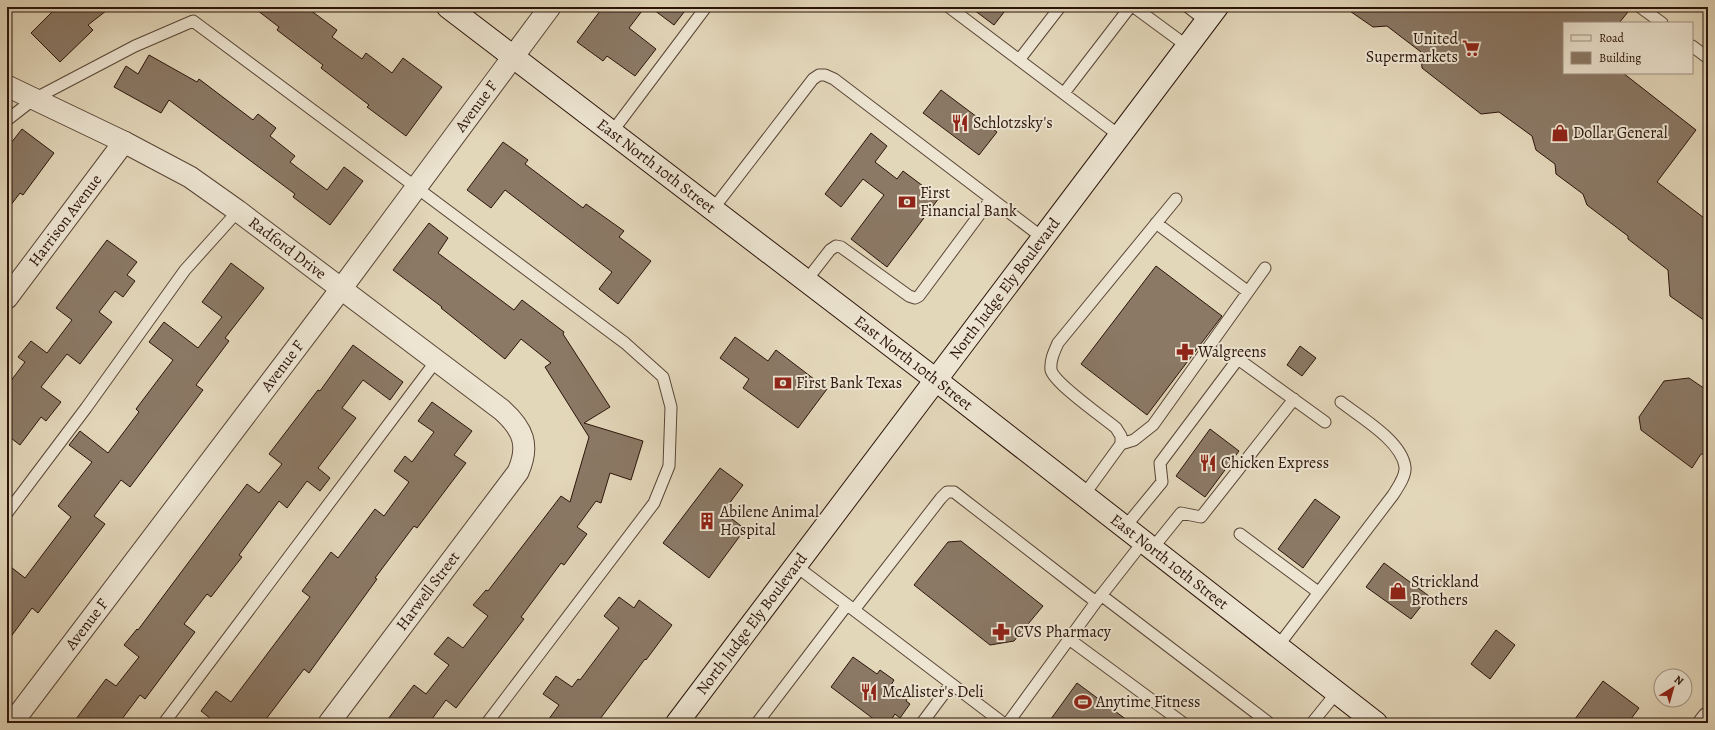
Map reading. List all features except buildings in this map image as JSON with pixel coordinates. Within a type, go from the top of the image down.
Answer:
[{"type":"main road","name":"East North 10th Street","points":[[448,7],[936,380],[1376,723]]},
{"type":"main road","name":"North Judge Ely Boulevard","points":[[677,723],[1212,14]]},
{"type":"street","name":"Avenue F","points":[[12,723],[416,188],[550,7]]},
{"type":"street","name":"Radford Drive","points":[[7,86],[124,142],[190,177],[238,211],[502,410],[515,422],[524,440],[524,458]]},
{"type":"street","name":"Harrison Avenue","points":[[7,298],[124,142]]},
{"type":"street","name":"Harwell Street","points":[[329,723],[518,472],[524,458]]},
{"type":"street","points":[[1704,723],[1708,718]]},
{"type":"lane","points":[[612,132],[706,7]]},
{"type":"lane","points":[[949,7],[1120,136]]},
{"type":"lane","points":[[1019,60],[1060,7]]},
{"type":"lane","points":[[1064,93],[1130,7]]},
{"type":"lane","points":[[1134,7],[1187,46]]},
{"type":"lane","points":[[1188,7],[1212,14]]},
{"type":"lane","points":[[1640,7],[1661,22]]},
{"type":"lane","points":[[7,120],[34,98],[135,46],[193,21],[625,343],[663,377],[671,407],[669,466],[654,503],[487,723]]},
{"type":"lane","points":[[1693,47],[1708,58]]},
{"type":"lane","points":[[713,209],[808,85],[819,75],[826,75],[834,79],[1043,238]]},
{"type":"lane","points":[[806,281],[830,250],[836,246],[841,247],[915,298],[919,296],[991,199]]},
{"type":"lane","points":[[1084,495],[1121,444],[1121,436],[1116,428],[1058,382],[1051,371],[1051,358],[1058,343],[1176,199]]},
{"type":"lane","points":[[7,513],[86,408],[185,270],[238,211]]},
{"type":"lane","points":[[1156,223],[1247,291]]},
{"type":"lane","points":[[1121,444],[1134,440],[1152,425],[1264,268]]},
{"type":"lane","points":[[1125,527],[1162,482],[1160,463],[1238,359],[1325,422]]},
{"type":"lane","points":[[164,723],[436,361]]},
{"type":"lane","points":[[1008,723],[1098,599],[1148,545],[1181,513],[1201,517],[1294,399]]},
{"type":"lane","points":[[1278,646],[1393,495],[1402,480],[1405,468],[1401,453],[1390,440],[1341,402]]},
{"type":"lane","points":[[757,723],[941,498],[947,492],[954,492],[1269,723]]},
{"type":"lane","points":[[1240,534],[1318,592]]},
{"type":"lane","points":[[796,566],[1003,723]]},
{"type":"lane","points":[[1069,639],[1183,723]]},
{"type":"lane","points":[[922,723],[951,684]]},
{"type":"lane","points":[[1312,723],[1337,692]]},
{"type":"place","name":"United Supermarkets","points":[[1471,48]]},
{"type":"place","name":"Schlotzsky's","points":[[960,123]]},
{"type":"place","name":"Dollar General","points":[[1560,133]]},
{"type":"place","name":"First Financial Bank","points":[[907,202]]},
{"type":"place","name":"Walgreens","points":[[1185,352]]},
{"type":"place","name":"First Bank Texas","points":[[783,383]]},
{"type":"place","name":"Chicken Express","points":[[1208,463]]},
{"type":"place","name":"Abilene Animal Hospital","points":[[707,521]]},
{"type":"place","name":"Strickland Brothers","points":[[1398,591]]},
{"type":"place","name":"CVS Pharmacy","points":[[1001,632]]},
{"type":"place","name":"McAlister's Deli","points":[[869,692]]},
{"type":"place","name":"Anytime Fitness","points":[[1083,702]]}]
